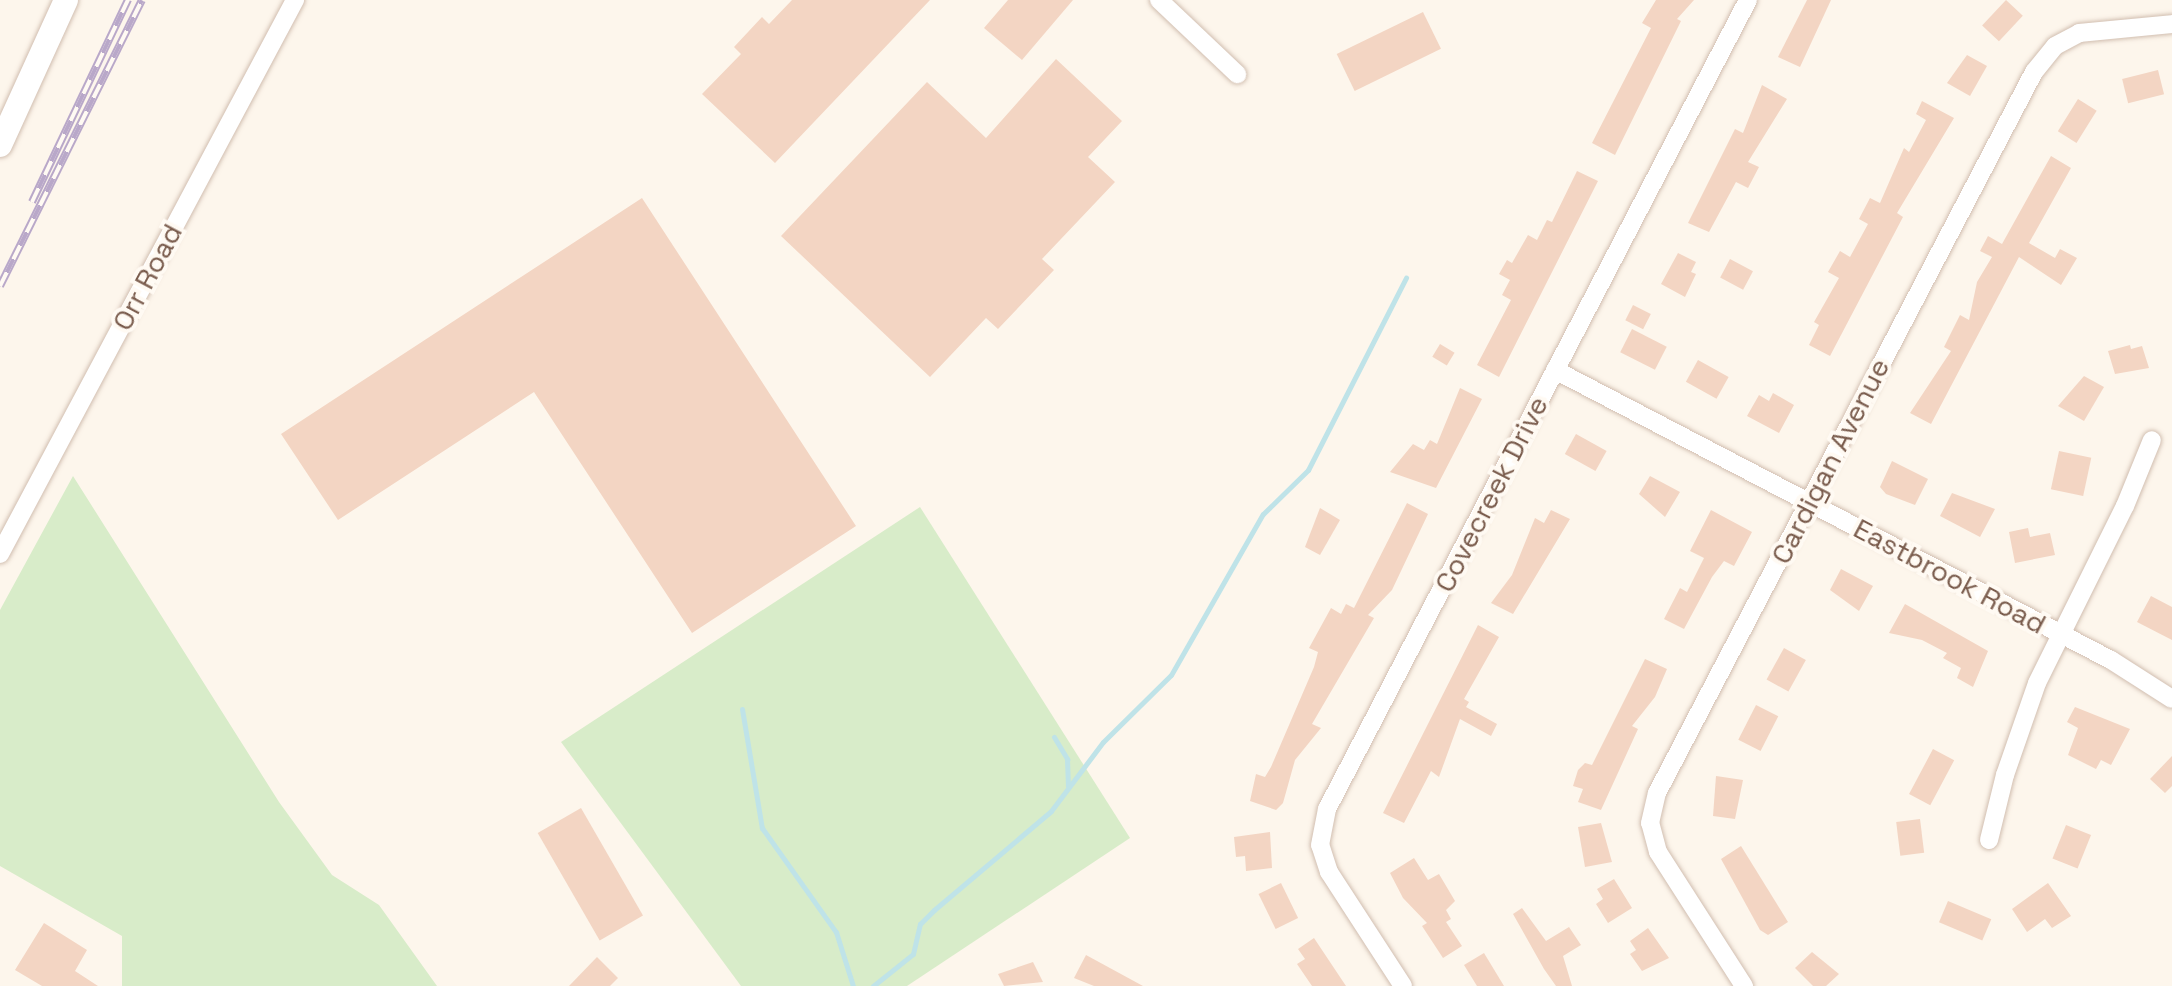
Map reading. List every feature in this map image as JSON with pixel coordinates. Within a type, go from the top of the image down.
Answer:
[{"type":"street","points":[[0,145],[66,0]]},
{"type":"street","name":"Orr Road","points":[[0,554],[295,0]]},
{"type":"street","points":[[1159,0],[1237,74]]},
{"type":"street","name":"Covecreek Drive","points":[[1403,986],[1329,872],[1322,854],[1321,826],[1748,0]]},
{"type":"street","name":"Cardigan Avenue","points":[[1744,986],[1658,852],[1652,813],[1657,793],[2039,65],[2055,46],[2079,33],[2172,24]]},
{"type":"street","name":"Eastbrook Road","points":[[1555,370],[2061,634],[2172,699]]},
{"type":"street","points":[[1989,840],[2025,713],[2152,440]]},
{"type":"green space","points":[[73,476],[279,802],[332,875],[379,905],[437,986],[122,986],[122,936],[0,866],[0,610]]},
{"type":"green space","points":[[920,507],[1130,838],[907,986],[741,986],[561,742]]},
{"type":"building","points":[[792,0],[930,0],[775,163],[702,94],[741,54],[734,47],[762,17],[769,24]]},
{"type":"building","points":[[1008,0],[1073,0],[1022,60],[984,28]]},
{"type":"building","points":[[1656,0],[1694,0],[1677,19],[1681,21],[1615,155],[1592,143],[1651,28],[1642,23]]},
{"type":"building","points":[[1807,0],[1831,0],[1800,67],[1778,57]]},
{"type":"building","points":[[2006,0],[2023,16],[1999,41],[1982,26]]},
{"type":"building","points":[[1423,12],[1441,49],[1355,91],[1337,54]]},
{"type":"building","points":[[1967,55],[1987,66],[1970,96],[1947,83]]},
{"type":"building","points":[[1056,59],[1122,121],[1088,157],[1115,182],[1042,259],[1054,270],[998,329],[986,318],[930,377],[781,236],[927,82],[986,138]]},
{"type":"building","points":[[2158,70],[2164,94],[2128,103],[2122,79]]},
{"type":"building","points":[[1762,85],[1787,99],[1748,162],[1759,167],[1748,188],[1736,182],[1709,232],[1688,223],[1735,129],[1743,133]]},
{"type":"building","points":[[2078,99],[2097,111],[2077,143],[2058,131]]},
{"type":"building","points":[[1922,101],[1954,118],[1897,213],[1903,217],[1830,356],[1809,345],[1819,325],[1814,322],[1839,278],[1828,272],[1840,251],[1850,257],[1868,224],[1859,219],[1870,198],[1880,203],[1904,148],[1909,152],[1926,120],[1916,114]]},
{"type":"building","points":[[2051,156],[2071,168],[2029,243],[2055,258],[2060,249],[2077,258],[2061,285],[2019,257],[1931,424],[1910,413],[1951,351],[1944,347],[1960,315],[1969,320],[1977,282],[1992,257],[1980,251],[1988,236],[2002,244]]},
{"type":"building","points":[[1577,171],[1598,181],[1499,377],[1477,365],[1511,300],[1502,295],[1510,280],[1499,274],[1507,260],[1512,263],[1528,235],[1537,240],[1547,220],[1552,222]]},
{"type":"building","points":[[642,198],[856,526],[692,633],[534,392],[338,520],[281,434]]},
{"type":"building","points":[[1678,253],[1696,262],[1691,272],[1696,274],[1685,297],[1661,284]]},
{"type":"building","points":[[1730,259],[1753,271],[1743,290],[1720,278]]},
{"type":"building","points":[[1633,305],[1651,314],[1643,329],[1625,320]]},
{"type":"building","points":[[1632,329],[1667,347],[1655,370],[1620,352]]},
{"type":"building","points":[[1440,344],[1455,353],[1447,366],[1432,357]]},
{"type":"building","points":[[2130,345],[2131,349],[2142,346],[2149,368],[2115,374],[2108,351]]},
{"type":"building","points":[[1698,360],[1729,377],[1716,399],[1686,382]]},
{"type":"building","points":[[2084,376],[2104,387],[2084,421],[2058,406]]},
{"type":"building","points":[[1460,388],[1482,399],[1436,488],[1390,472],[1413,444],[1424,450],[1430,440],[1437,444]]},
{"type":"building","points":[[1773,393],[1794,405],[1779,433],[1747,416],[1759,395],[1769,401]]},
{"type":"building","points":[[1576,434],[1607,451],[1595,471],[1565,454]]},
{"type":"building","points":[[2059,451],[2091,458],[2083,496],[2051,489]]},
{"type":"building","points":[[1892,461],[1928,479],[1915,505],[1886,494],[1880,487]]},
{"type":"building","points":[[1650,476],[1680,492],[1665,517],[1639,494]]},
{"type":"building","points":[[1952,493],[1995,509],[1980,537],[1940,516]]},
{"type":"building","points":[[1407,503],[1428,514],[1392,590],[1368,615],[1374,618],[1312,724],[1321,728],[1295,760],[1283,803],[1276,810],[1250,801],[1256,774],[1265,777],[1271,767],[1314,667],[1318,652],[1309,648],[1331,608],[1341,614],[1346,604],[1354,608]]},
{"type":"building","points":[[1320,508],[1340,520],[1320,555],[1305,547]]},
{"type":"building","points":[[1551,510],[1570,519],[1513,614],[1491,603],[1512,575],[1535,518],[1544,523]]},
{"type":"building","points":[[1711,510],[1752,532],[1734,566],[1724,561],[1712,577],[1684,629],[1664,619],[1680,588],[1687,592],[1704,558],[1690,551]]},
{"type":"building","points":[[2028,528],[2030,537],[2050,533],[2055,555],[2015,563],[2009,532]]},
{"type":"building","points":[[1841,569],[1873,586],[1859,611],[1830,590]]},
{"type":"building","points":[[2151,596],[2172,607],[2172,640],[2137,622]]},
{"type":"building","points":[[1905,604],[1988,651],[1973,687],[1957,678],[1961,668],[1943,658],[1947,653],[1922,640],[1889,633]]},
{"type":"building","points":[[1478,625],[1499,637],[1464,699],[1469,702],[1466,707],[1497,724],[1491,736],[1460,719],[1439,777],[1431,771],[1404,823],[1383,813]]},
{"type":"building","points":[[1784,648],[1806,660],[1788,692],[1767,679]]},
{"type":"building","points":[[1645,659],[1667,669],[1655,697],[1632,726],[1638,729],[1601,810],[1578,802],[1583,789],[1573,786],[1578,770],[1585,763],[1592,765]]},
{"type":"building","points":[[1756,705],[1778,716],[1761,751],[1738,740]]},
{"type":"building","points":[[2075,707],[2130,729],[2111,765],[2101,760],[2096,769],[2068,755],[2078,728],[2067,722]]},
{"type":"building","points":[[1933,749],[1954,760],[1930,805],[1909,794]]},
{"type":"building","points":[[2172,756],[2172,786],[2165,793],[2150,779]]},
{"type":"building","points":[[1716,776],[1743,780],[1735,819],[1713,816]]},
{"type":"building","points":[[581,808],[643,915],[600,940],[538,833]]},
{"type":"building","points":[[1920,819],[1924,853],[1900,856],[1896,822]]},
{"type":"building","points":[[1601,823],[1612,862],[1585,867],[1578,827]]},
{"type":"building","points":[[2066,825],[2091,835],[2078,868],[2053,858]]},
{"type":"building","points":[[1270,832],[1272,868],[1246,871],[1245,856],[1236,857],[1234,837]]},
{"type":"building","points":[[1741,846],[1788,922],[1768,935],[1760,930],[1721,859]]},
{"type":"building","points":[[1414,858],[1428,880],[1439,874],[1455,901],[1446,910],[1451,919],[1446,922],[1462,946],[1443,958],[1422,926],[1427,923],[1403,898],[1390,873]]},
{"type":"building","points":[[1614,879],[1632,908],[1608,923],[1596,904],[1603,899],[1597,889]]},
{"type":"building","points":[[1281,883],[1298,918],[1276,929],[1259,894]]},
{"type":"building","points":[[2048,883],[2071,916],[2052,928],[2045,919],[2027,932],[2012,909]]},
{"type":"building","points":[[1948,901],[1991,919],[1982,941],[1939,922]]},
{"type":"building","points":[[1522,908],[1546,941],[1569,927],[1581,945],[1563,956],[1572,986],[1556,986],[1544,969],[1513,914]]},
{"type":"building","points":[[44,923],[87,950],[75,971],[98,986],[42,986],[15,970]]},
{"type":"building","points":[[1648,928],[1669,958],[1642,971],[1630,954],[1636,950],[1630,941]]},
{"type":"building","points":[[1314,938],[1346,986],[1312,986],[1297,964],[1305,959],[1298,949]]},
{"type":"building","points":[[1812,952],[1839,974],[1826,986],[1813,986],[1795,968]]},
{"type":"building","points":[[1484,953],[1504,986],[1477,986],[1464,965]]},
{"type":"building","points":[[1086,955],[1143,986],[1094,986],[1074,978]]},
{"type":"building","points":[[597,957],[618,978],[610,986],[569,986]]},
{"type":"building","points":[[1033,962],[1043,982],[1004,986],[998,974]]},
{"type":"waterway","points":[[873,986],[913,954],[920,924],[1051,811],[1103,742],[1171,675],[1263,514],[1308,470],[1406,278]]},
{"type":"waterway","points":[[742,709],[762,828],[836,932],[853,986]]},
{"type":"waterway","points":[[1054,737],[1067,759],[1068,786]]},
{"type":"railway","points":[[32,202],[128,0]]},
{"type":"railway","points":[[0,286],[142,0]]}]
